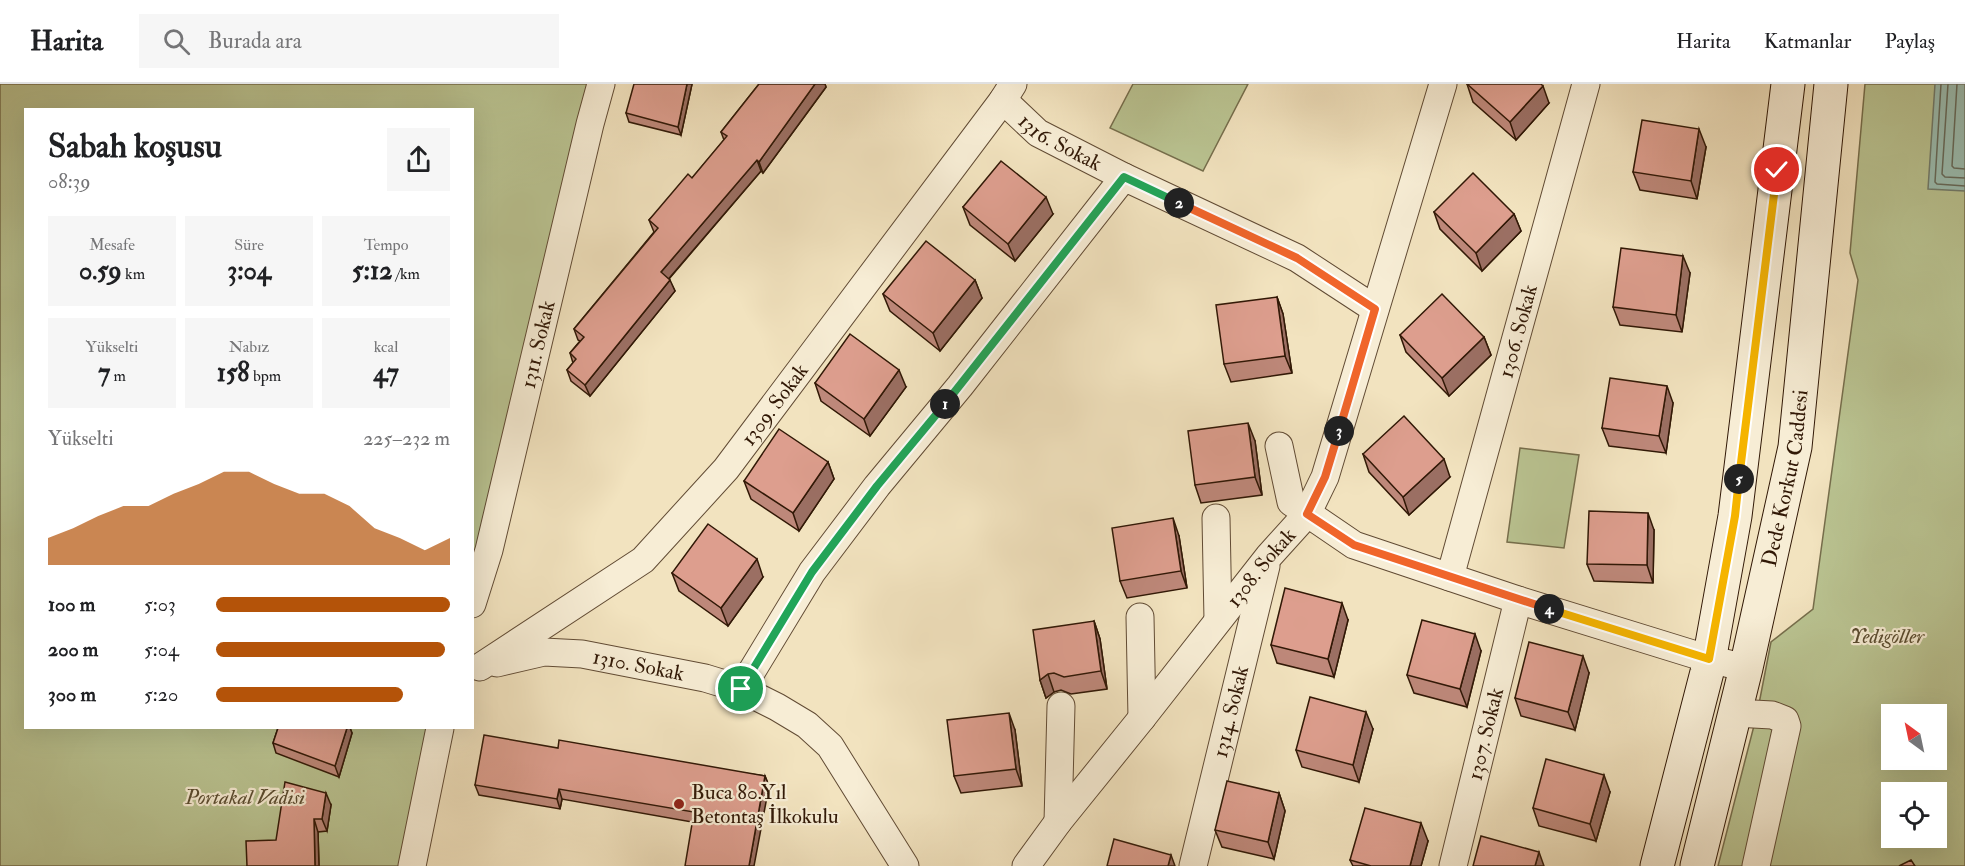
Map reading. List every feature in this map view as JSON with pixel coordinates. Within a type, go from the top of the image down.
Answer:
[{"type":"main road","name":"Dede Korkut Caddesi","points":[[1657,866],[1709,659],[1735,516],[1788,84]]},
{"type":"main road","name":"Dede Korkut Caddesi","points":[[1697,866],[1746,668],[1794,447],[1831,84]]},
{"type":"street","name":"1311. Sokak","points":[[474,598],[489,550],[601,84]]},
{"type":"street","name":"1308. Sokak","points":[[1026,866],[1058,822],[1269,556],[1307,514],[1325,477],[1443,84]]},
{"type":"street","name":"1306. Sokak","points":[[1450,577],[1586,84]]},
{"type":"street","name":"1316. Sokak","points":[[1008,92],[1038,133],[1124,177],[1297,258],[1375,309]]},
{"type":"street","name":"1309. Sokak","points":[[476,670],[644,560],[726,469],[1008,92]]},
{"type":"street","name":"1316. Sokak","points":[[741,689],[819,563],[881,481],[960,386],[1124,177]]},
{"type":"street","points":[[1279,446],[1291,502],[1354,545],[1518,600],[1709,659],[1746,668]]},
{"type":"street","points":[[1215,518],[1218,620]]},
{"type":"street","name":"1314. Sokak","points":[[1192,866],[1269,556]]},
{"type":"street","name":"1307. Sokak","points":[[1453,866],[1518,600]]},
{"type":"street","points":[[1140,617],[1142,718]]},
{"type":"street","name":"1310. Sokak","points":[[476,670],[544,652],[582,654],[705,678],[741,689],[807,725],[830,746],[905,866]]},
{"type":"street","points":[[1058,822],[1061,706]]},
{"type":"street","points":[[1735,713],[1772,715],[1785,720],[1787,726],[1756,866]]},
{"type":"street","points":[[412,866],[440,729]]},
{"type":"green space","name":"Portakal Vadisi","points":[[0,84],[605,84],[474,606],[474,108],[24,108],[24,729],[443,729],[408,866],[0,866]]},
{"type":"green space","points":[[1133,84],[1248,84],[1203,171],[1110,128]]},
{"type":"green space","name":"Yedigöller","points":[[1865,84],[1965,84],[1965,866],[1718,866],[1757,714],[1771,642],[1813,609],[1858,280],[1850,253]]},
{"type":"green space","points":[[1520,448],[1579,455],[1564,548],[1507,542]]},
{"type":"water","points":[[1935,84],[1965,84],[1965,191],[1928,189]]},
{"type":"building","points":[[634,84],[687,84],[678,127],[626,113]]},
{"type":"building","points":[[759,84],[815,84],[759,162],[757,160],[661,272],[670,280],[585,385],[567,370],[576,359],[570,353],[584,337],[574,329],[658,228],[649,220],[688,174],[692,178],[727,136],[721,132]]},
{"type":"building","points":[[1467,84],[1541,84],[1543,86],[1510,122]]},
{"type":"building","points":[[1642,120],[1699,129],[1691,181],[1633,172]]},
{"type":"building","points":[[1001,161],[1046,197],[1008,244],[963,207]]},
{"type":"building","points":[[1473,173],[1514,214],[1476,253],[1434,212]]},
{"type":"building","points":[[926,241],[975,280],[933,333],[883,294]]},
{"type":"building","points":[[1621,248],[1683,256],[1676,315],[1613,307]]},
{"type":"building","points":[[1442,294],[1484,337],[1442,378],[1400,335]]},
{"type":"building","points":[[1277,297],[1285,356],[1224,364],[1216,305]]},
{"type":"building","points":[[850,334],[899,370],[864,419],[815,383]]},
{"type":"building","points":[[1610,378],[1667,386],[1659,436],[1602,428]]},
{"type":"building","points":[[1404,416],[1444,459],[1403,497],[1363,454]]},
{"type":"building","points":[[1248,423],[1255,477],[1195,485],[1188,431]]},
{"type":"building","points":[[779,429],[828,462],[793,513],[744,481]]},
{"type":"building","points":[[1589,511],[1648,513],[1647,565],[1587,564]]},
{"type":"building","points":[[1173,518],[1181,571],[1120,581],[1112,528]]},
{"type":"building","points":[[708,524],[757,559],[721,608],[672,573]]},
{"type":"building","points":[[1285,588],[1342,603],[1328,659],[1271,645]]},
{"type":"building","points":[[1422,620],[1475,634],[1460,689],[1407,675]]},
{"type":"building","points":[[1094,621],[1101,671],[1064,677],[1054,673],[1040,680],[1033,630]]},
{"type":"building","points":[[1529,642],[1583,656],[1568,712],[1515,698]]},
{"type":"building","points":[[1310,697],[1366,712],[1353,765],[1296,750]]},
{"type":"building","points":[[1009,713],[1016,769],[954,776],[947,720]]},
{"type":"building","points":[[278,729],[347,729],[335,766],[273,743]]},
{"type":"building","name":"Buca 80.Yıl Betontaş İlkokulu","points":[[484,735],[558,748],[559,740],[765,776],[749,866],[685,866],[694,812],[559,789],[557,799],[475,785]]},
{"type":"building","points":[[1546,759],[1604,775],[1590,824],[1533,808]]},
{"type":"building","points":[[1227,781],[1279,793],[1268,842],[1215,830]]},
{"type":"building","points":[[285,782],[326,793],[322,819],[314,819],[315,866],[247,866],[246,841],[276,840]]},
{"type":"building","points":[[1365,808],[1421,823],[1410,866],[1371,866],[1350,860]]},
{"type":"building","points":[[1481,836],[1539,852],[1535,866],[1473,866]]},
{"type":"building","points":[[1114,839],[1171,855],[1168,866],[1107,866]]},
{"type":"building","points":[[1911,860],[1915,866],[1899,866]]},
{"type":"place","name":"Buca 80.Yıl Betontaş İlkokulu","points":[[679,804]]},
{"type":"route","points":[[741,689],[812,572],[877,486],[960,386],[1124,177],[1297,258],[1375,309],[1325,477],[1307,514],[1354,545],[1518,600],[1709,659],[1735,516],[1777,170]]}]
